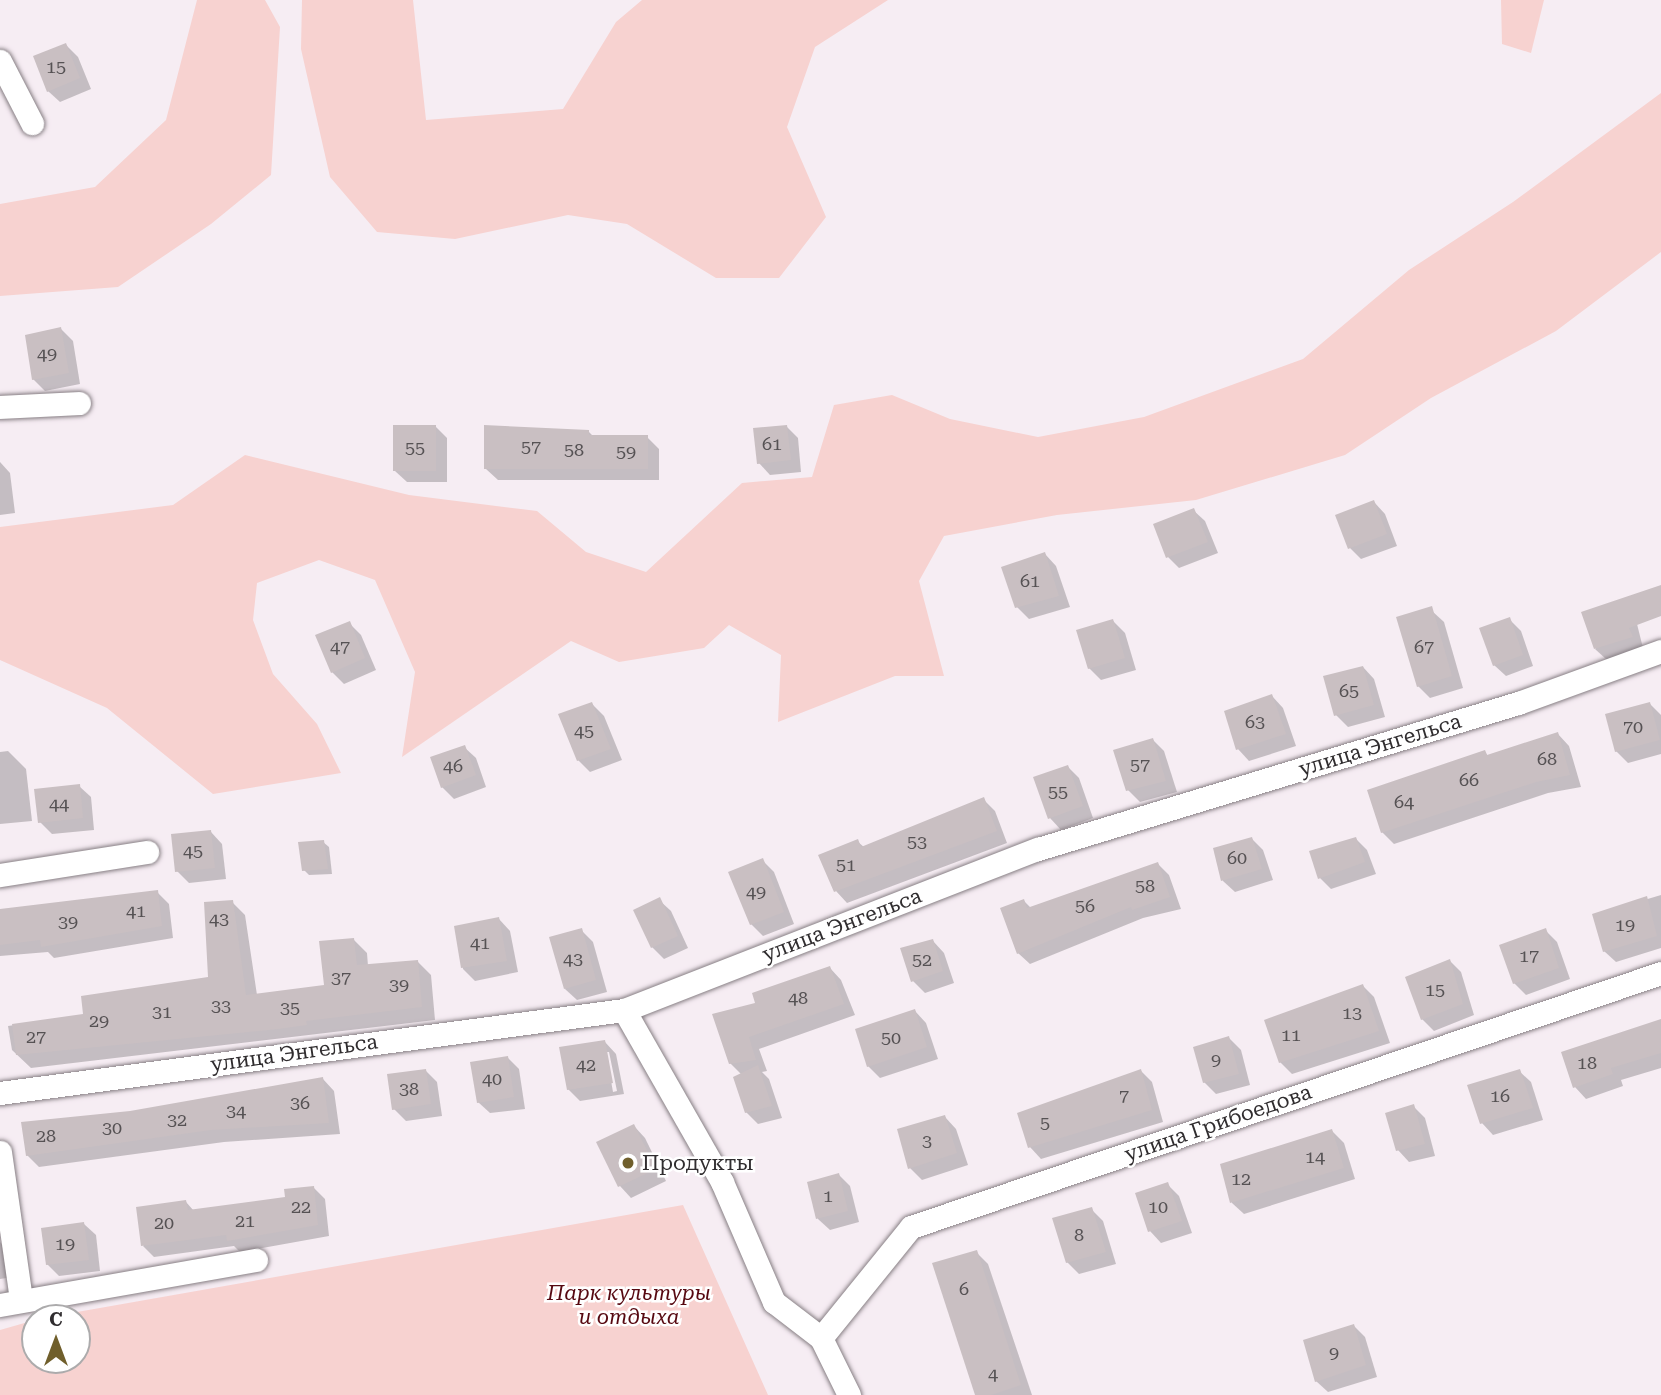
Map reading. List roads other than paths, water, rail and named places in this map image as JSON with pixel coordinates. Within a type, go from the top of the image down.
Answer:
[{"type":"street","points":[[0,61],[32,123]]},
{"type":"street","points":[[0,407],[79,403]]},
{"type":"street","name":"улица Энгельса","points":[[0,1093],[624,1010],[1038,849],[1518,703],[1661,651]]},
{"type":"street","points":[[0,875],[146,852]]},
{"type":"street","name":"улица Грибоедова","points":[[821,1338],[911,1227],[1661,973]]},
{"type":"street","points":[[624,1010],[722,1182],[774,1302],[821,1338],[849,1395]]},
{"type":"street","points":[[0,1152],[10,1302],[256,1260]]},
{"type":"place","name":"Продукты","points":[[628,1163]]},
{"type":"park label","name":"Парк культуры и отдыха","points":[[629,1305]]}]
